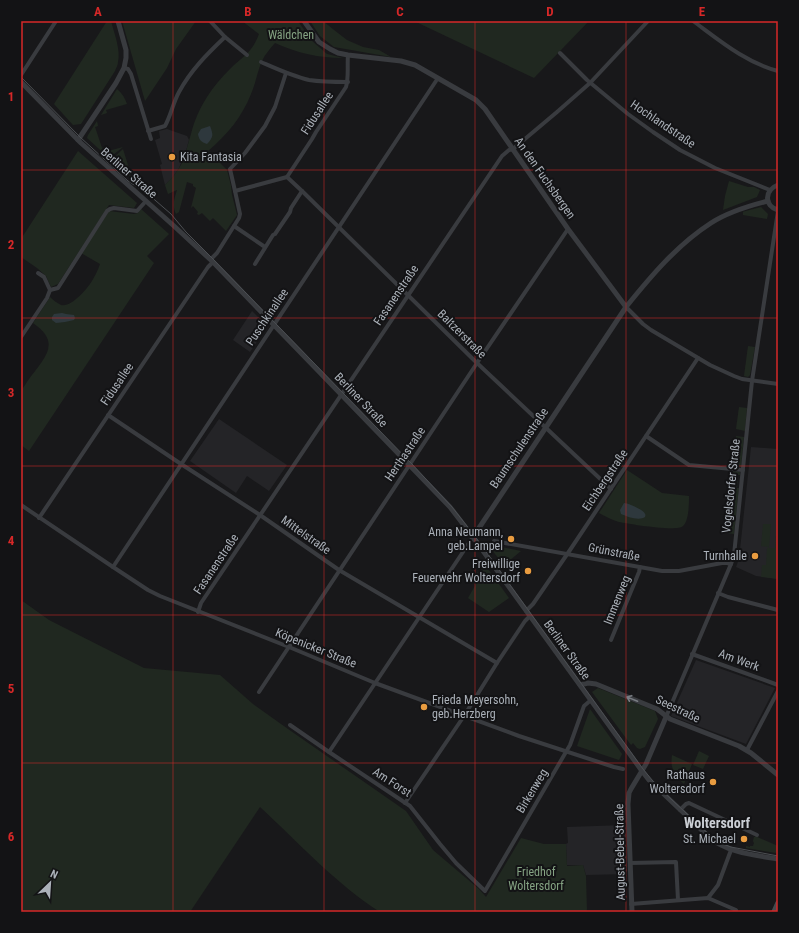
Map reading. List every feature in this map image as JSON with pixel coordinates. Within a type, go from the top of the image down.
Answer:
[{"type":"main road","points":[[774,912],[778,904]]},
{"type":"street","points":[[21,75],[56,21]]},
{"type":"street","points":[[78,140],[116,83],[124,68],[126,50],[118,21]]},
{"type":"street","points":[[210,21],[225,37],[247,55]]},
{"type":"street","name":"An den Fuchsbergen","points":[[304,21],[320,42],[338,53],[400,61],[415,65],[476,100],[485,109],[568,229],[626,307],[643,324],[698,358],[734,376],[752,381],[778,384]]},
{"type":"street","name":"Fasanenstraße","points":[[198,612],[201,603],[502,156],[509,150],[513,149],[590,83],[648,21]]},
{"type":"street","points":[[693,21],[739,54],[756,63],[778,71]]},
{"type":"street","points":[[148,131],[165,126],[173,105],[188,77],[204,57],[225,37]]},
{"type":"street","name":"Hochlandstraße","points":[[560,53],[590,83],[628,114],[680,150],[716,168],[770,190]]},
{"type":"street","points":[[261,62],[286,73],[310,80],[348,82],[348,55]]},
{"type":"street","points":[[124,68],[128,69],[131,74],[151,138]]},
{"type":"street","name":"Fidusallee","points":[[40,518],[208,267],[239,218],[240,214],[230,168],[245,153],[265,126],[275,107],[286,73]]},
{"type":"street","name":"Puschkinallee","points":[[113,567],[438,78]]},
{"type":"street","name":"Berliner Straße","points":[[21,82],[78,140],[212,260],[450,507],[526,611],[583,684],[591,700],[642,771],[652,782],[712,840],[723,847],[731,850],[778,859]]},
{"type":"street","name":"Fidusallee","points":[[287,177],[348,82]]},
{"type":"street","points":[[235,191],[287,177],[302,191],[276,234],[273,235],[255,264]]},
{"type":"street","points":[[778,185],[773,187],[768,193],[768,201],[772,207],[778,211]]},
{"type":"street","name":"Baltzerstraße","points":[[302,191],[477,363],[611,489]]},
{"type":"street","points":[[50,290],[58,288],[107,211],[114,208],[137,211],[146,201]]},
{"type":"street","name":"Baumschulenstraße","points":[[329,752],[626,307],[664,262],[700,231],[731,212],[768,201]]},
{"type":"street","name":"Vogelsdorfer Straße","points":[[642,771],[734,555],[752,381],[778,211]]},
{"type":"street","points":[[234,226],[265,248]]},
{"type":"street","name":"Herthastraße","points":[[259,692],[477,363],[568,229]]},
{"type":"street","points":[[21,337],[47,298],[50,290],[44,277],[38,273]]},
{"type":"street","name":"Eichbergstraße","points":[[526,611],[533,604],[568,554],[698,358]]},
{"type":"street","name":"Mittelstraße","points":[[108,415],[260,515],[339,570],[497,663]]},
{"type":"street","points":[[646,436],[690,465],[743,470]]},
{"type":"street","name":"Köpenicker Straße","points":[[21,505],[148,590],[160,596],[375,683],[519,736],[624,769]]},
{"type":"street","name":"Grünstraße","points":[[494,541],[662,571],[679,571],[722,563],[731,564]]},
{"type":"street","name":"Immenweg","points":[[611,640],[640,572],[640,568]]},
{"type":"street","points":[[718,593],[778,610]]},
{"type":"street","points":[[405,803],[464,716],[526,619],[530,616]]},
{"type":"street","name":"Am Werk","points":[[692,654],[778,685]]},
{"type":"street","name":"Seestraße","points":[[583,684],[596,684],[656,708],[670,719],[739,746],[747,750],[778,775]]},
{"type":"street","points":[[747,750],[778,691]]},
{"type":"street","name":"Birkenweg","points":[[484,891],[567,751],[584,706],[591,700]]},
{"type":"street","name":"Am Forst","points":[[290,724],[410,806],[452,858],[484,891]]},
{"type":"street","name":"August-Bebel-Straße","points":[[632,912],[628,804],[629,794],[633,784],[642,771]]},
{"type":"street","points":[[680,810],[689,803],[758,835]]},
{"type":"street","points":[[708,898],[718,885],[731,850]]},
{"type":"street","points":[[630,863],[676,862],[678,900]]},
{"type":"street","points":[[631,904],[708,898],[736,910]]},
{"type":"shaded area","points":[[210,126],[212,135],[207,144],[199,138],[198,134],[201,129]]},
{"type":"shaded area","name":"Kita Fantasia","points":[[167,129],[187,136],[189,140],[179,168],[165,185],[160,165],[162,164],[155,140],[160,138],[159,131]]},
{"type":"shaded area","points":[[252,311],[267,326],[250,352],[233,340]]},
{"type":"shaded area","points":[[62,313],[74,315],[75,318],[74,320],[56,323],[52,320],[54,314]]},
{"type":"shaded area","points":[[219,419],[287,465],[269,491],[247,476],[236,493],[190,461]]},
{"type":"shaded area","points":[[751,447],[778,449],[778,579],[756,576],[736,567],[739,559]]},
{"type":"shaded area","points":[[624,503],[632,505],[644,512],[645,517],[637,519],[621,514],[620,510]]},
{"type":"shaded area","points":[[696,660],[775,688],[746,744],[671,716]]},
{"type":"shaded area","points":[[625,825],[627,874],[586,875],[583,865],[567,865],[567,827]]},
{"type":"green space","points":[[107,21],[111,21],[117,42],[119,57],[117,65],[115,71],[81,124],[73,125],[54,104]]},
{"type":"green space","points":[[122,21],[196,21],[176,49],[167,68],[145,101]]},
{"type":"green space","name":"Wäldchen","points":[[242,21],[298,21],[311,40],[327,54],[343,58],[308,54],[292,50],[275,43],[263,58],[253,90],[243,110],[228,132],[208,151],[227,170],[231,186],[237,215],[226,231],[213,218],[210,221],[202,213],[199,215],[197,214],[198,212],[193,206],[191,208],[196,188],[193,184],[187,182],[179,212],[176,214],[174,202],[177,190],[168,194],[165,185],[179,169],[182,163],[192,129],[207,97],[223,76],[247,54],[259,34]]},
{"type":"green space","points":[[310,21],[323,21],[347,40],[363,47],[379,50],[391,57],[334,47],[320,36]]},
{"type":"green space","points":[[414,21],[589,21],[534,78]]},
{"type":"green space","points":[[117,89],[127,104],[106,110],[107,113],[101,115]]},
{"type":"green space","points":[[97,121],[98,126],[95,127],[102,148],[106,146],[108,151],[123,147],[109,158],[87,138]]},
{"type":"green space","points":[[123,149],[132,178],[111,160]]},
{"type":"green space","points":[[78,151],[137,203],[134,208],[109,205],[58,284],[51,287],[46,276],[21,257],[21,239]]},
{"type":"green space","points":[[729,181],[748,187],[754,187],[760,190],[757,197],[723,210]]},
{"type":"green space","points":[[761,207],[768,214],[767,219],[743,215],[742,212]]},
{"type":"green space","points":[[141,209],[169,234],[147,256],[154,263],[29,451],[21,445],[21,392],[44,359],[49,345],[47,338],[42,331],[33,323],[50,297],[61,305],[69,304],[83,293],[92,281],[100,264],[81,253],[109,211],[134,214],[138,213]]},
{"type":"green space","points":[[748,346],[755,347],[750,375],[748,377],[744,376]]},
{"type":"green space","points":[[739,407],[747,408],[745,431],[736,429]]},
{"type":"green space","points":[[736,436],[744,437],[741,467],[733,466]]},
{"type":"green space","points":[[627,470],[662,493],[689,496],[688,516],[685,524],[679,528],[652,527],[619,522],[599,513]]},
{"type":"green space","points":[[733,471],[740,472],[740,475],[738,475],[737,488],[739,488],[734,534],[727,533]]},
{"type":"green space","points":[[763,524],[771,524],[769,548],[775,548],[777,525],[778,526],[778,579],[761,577],[762,565],[766,565],[767,548],[769,547],[761,546]]},
{"type":"green space","points":[[487,544],[521,551],[504,565]]},
{"type":"green space","points":[[486,566],[509,598],[489,612],[468,598],[476,584],[469,579]]},
{"type":"green space","name":"Friedhof Woltersdorf","points":[[21,600],[49,620],[144,668],[220,675],[253,704],[406,811],[433,850],[479,889],[486,897],[521,838],[544,844],[566,844],[567,866],[583,865],[586,876],[587,912],[380,912],[333,876],[260,807],[190,912],[21,912]]},
{"type":"green space","points":[[598,688],[655,711],[658,719],[645,747],[640,749],[633,743],[631,745],[592,692]]},
{"type":"green space","points":[[590,709],[622,754],[619,760],[577,746]]},
{"type":"green space","points":[[699,751],[709,756],[703,769],[693,765]]},
{"type":"green space","points":[[672,755],[692,764],[684,784],[672,768]]},
{"type":"green space","points":[[755,836],[778,846],[776,853],[746,848],[746,846],[753,846]]},
{"type":"tram line","points":[[21,77],[80,137],[128,181],[148,194],[171,214],[186,232],[452,507],[474,535],[643,769],[657,786],[714,839],[731,847],[778,856]]},
{"type":"place","name":"Kita Fantasia","points":[[172,157]]},
{"type":"place","name":"Anna Neumann, geb.Lampel","points":[[511,539]]},
{"type":"place","name":"Turnhalle","points":[[755,556]]},
{"type":"place","name":"Freiwillige Feuerwehr Woltersdorf","points":[[528,571]]},
{"type":"place","name":"Frieda Meyersohn, geb.Herzberg","points":[[424,707]]},
{"type":"place","name":"Rathaus Woltersdorf","points":[[713,782]]},
{"type":"place","name":"St. Michael","points":[[744,839]]},
{"type":"district","name":"Woltersdorf","points":[[717,823]]}]
